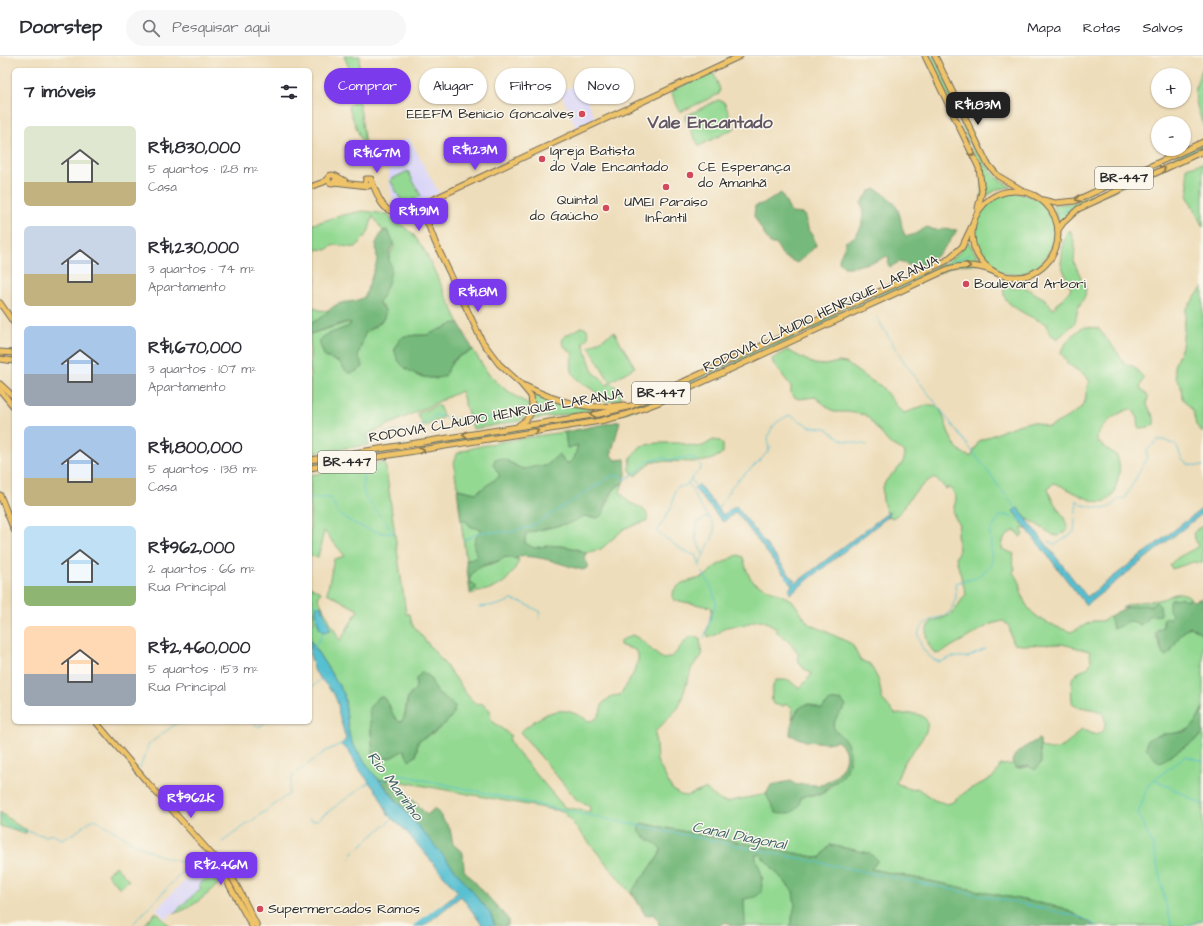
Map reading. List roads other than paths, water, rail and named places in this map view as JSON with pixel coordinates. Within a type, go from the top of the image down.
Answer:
[{"type":"main road","points":[[312,186],[324,182],[332,175],[336,176],[342,181],[365,184],[390,211],[403,212],[419,210],[433,200],[740,56]]},
{"type":"main road","points":[[925,56],[979,168],[982,191],[976,214]]},
{"type":"main road","points":[[935,56],[987,163],[1005,182],[1026,192]]},
{"type":"main road","name":"BR-447","points":[[1043,200],[1054,215],[1058,230],[1054,252],[1047,262],[1037,270],[1026,275],[1013,277],[993,271],[983,264],[974,250],[972,226],[976,214],[984,204],[997,194],[1010,190],[1026,192],[1043,200],[1055,203],[1075,201],[1203,142]]},
{"type":"main road","name":"BR-447","points":[[1058,230],[1070,215],[1083,206],[1203,151]]},
{"type":"main road","points":[[333,183],[336,180],[336,176]]},
{"type":"main road","points":[[328,178],[333,183]]},
{"type":"main road","points":[[365,184],[368,178],[372,182],[378,197]]},
{"type":"main road","points":[[312,186],[333,183],[365,184]]},
{"type":"main road","points":[[419,210],[486,347],[504,370],[521,384],[531,396],[532,407],[526,420],[515,427]]},
{"type":"main road","name":"RODOVIA CLÁUDIO HENRIQUE LARANJA","points":[[312,460],[607,412],[631,406],[942,263],[953,256],[962,247],[972,226]]},
{"type":"main road","name":"RODOVIA CLÁUDIO HENRIQUE LARANJA","points":[[312,468],[625,416],[657,403],[946,270],[959,266],[972,266],[993,271]]},
{"type":"main road","points":[[0,299],[12,313]]},
{"type":"main road","points":[[1,304],[12,320]]},
{"type":"main road","points":[[0,352],[12,353]]},
{"type":"main road","points":[[0,360],[12,361]]},
{"type":"main road","points":[[0,364],[12,361]]},
{"type":"main road","points":[[0,384],[12,395]]},
{"type":"main road","points":[[521,384],[551,399],[585,406],[620,406],[654,396]]},
{"type":"main road","points":[[0,390],[12,405]]},
{"type":"main road","points":[[0,495],[12,525]]},
{"type":"main road","points":[[98,724],[210,853],[252,926]]},
{"type":"main road","points":[[210,853],[220,860],[231,875],[257,926]]},
{"type":"water","points":[[699,485],[723,515],[736,506],[796,583],[889,512],[889,516],[790,594],[789,590],[792,585],[736,512],[723,522],[694,488]]},
{"type":"water","points":[[1018,508],[1087,597],[1203,508],[1203,513],[1086,605],[1013,511]]},
{"type":"water","points":[[317,606],[321,606],[331,630],[322,632],[316,615]]},
{"type":"water","points":[[312,643],[344,694],[349,734],[353,745],[373,773],[490,913],[495,926],[483,926],[461,896],[424,926],[415,926],[458,892],[404,829],[389,816],[379,795],[359,769],[348,750],[341,745],[346,739],[339,714],[338,704],[334,694],[315,672],[312,661]]},
{"type":"waterway","points":[[1060,213],[1203,147]]},
{"type":"waterway","points":[[805,331],[970,254]]},
{"type":"waterway","points":[[877,318],[902,359],[1017,510]]},
{"type":"waterway","points":[[452,441],[601,417],[626,411],[662,397],[800,333]]},
{"type":"waterway","points":[[364,443],[368,436],[417,428],[436,415],[453,419],[502,417]]},
{"type":"waterway","points":[[769,451],[769,433],[775,424],[790,415],[811,427],[826,428],[842,440],[867,445]]},
{"type":"waterway","points":[[1049,541],[1055,545],[1074,532],[1077,500],[1082,505],[1103,509],[1110,507],[1119,499],[1125,498],[1147,458],[1147,450],[1158,440],[1164,440],[1177,446],[1181,457],[1188,464],[1203,466]]},
{"type":"waterway","points":[[356,456],[448,442]]},
{"type":"waterway","points":[[717,509],[733,485],[759,461],[771,447]]},
{"type":"waterway","points":[[464,540],[481,532],[511,532],[532,526],[612,476],[619,475],[624,480],[637,471],[648,460],[663,458],[672,460],[688,457],[696,460],[701,466],[700,469],[685,486],[678,487],[675,490],[672,506],[657,532],[682,550],[697,556],[700,567]]},
{"type":"waterway","points":[[324,462],[345,459]]},
{"type":"waterway","points":[[363,465],[363,489],[365,497],[394,533]]},
{"type":"waterway","points":[[691,480],[697,487]]},
{"type":"waterway","points":[[688,483],[700,506],[712,521],[714,528],[713,536],[700,564]]},
{"type":"waterway","points":[[312,499],[330,498],[337,511],[348,520],[373,531],[381,533],[394,533]]},
{"type":"waterway","points":[[986,649],[968,657],[952,657],[940,662],[928,655],[920,643],[918,634],[924,624],[950,612],[956,598],[955,583],[976,578],[992,565],[990,532],[1000,516],[1007,515],[1017,520],[1020,518]]},
{"type":"waterway","points":[[703,554],[696,539],[697,523],[708,516]]},
{"type":"waterway","points":[[702,572],[711,586],[716,602],[704,638]]},
{"type":"waterway","points":[[479,607],[498,605],[512,600],[523,603],[541,612],[539,618]]},
{"type":"waterway","points":[[312,604],[319,606]]},
{"type":"waterway","points":[[324,613],[327,621]]},
{"type":"waterway","points":[[314,648],[324,632]]},
{"type":"waterway","points":[[312,687],[321,679]]},
{"type":"waterway","points":[[140,768],[149,744],[175,724]]},
{"type":"waterway","points":[[255,724],[259,727],[263,724]]},
{"type":"waterway","points":[[222,842],[288,795],[293,775],[326,751],[345,742]]},
{"type":"waterway","points":[[1172,926],[1153,846],[1138,814],[1148,785],[1185,756],[1203,761]]},
{"type":"waterway","name":"Canal Diagonal","points":[[381,782],[392,773],[572,812],[1027,905],[1083,918],[1097,926]]},
{"type":"waterway","points":[[1156,780],[1203,805]]},
{"type":"waterway","points":[[309,818],[312,821],[317,820],[369,782]]},
{"type":"waterway","points":[[0,816],[7,824],[18,829],[46,836],[52,834],[61,839],[75,833],[90,821],[95,819],[141,847],[166,858],[190,863],[199,856]]},
{"type":"waterway","points":[[351,858],[350,855],[392,819]]},
{"type":"waterway","points":[[134,923],[192,862]]},
{"type":"waterway","points":[[415,926],[439,908]]},
{"type":"waterway","name":"Canal Diagonal","points":[[1186,926],[1203,920]]},
{"type":"place","name":"EEEFM Benicio Goncalves","points":[[582,114]]},
{"type":"place","name":"Igreja Batista do Vale Encantado","points":[[542,159]]},
{"type":"place","name":"CE Esperança do Amanhã","points":[[690,175]]},
{"type":"place","name":"UMEI Paraíso Infantil","points":[[666,187]]},
{"type":"place","name":"Quintal do Gaúcho","points":[[606,208]]},
{"type":"place","name":"Boulevard Arbori","points":[[966,284]]},
{"type":"place","name":"Supermercados Ramos","points":[[260,909]]},
{"type":"district","name":"Vale Encantado","points":[[710,122]]},
{"type":"water label","name":"Rio Marinho","points":[[395,786]]}]
